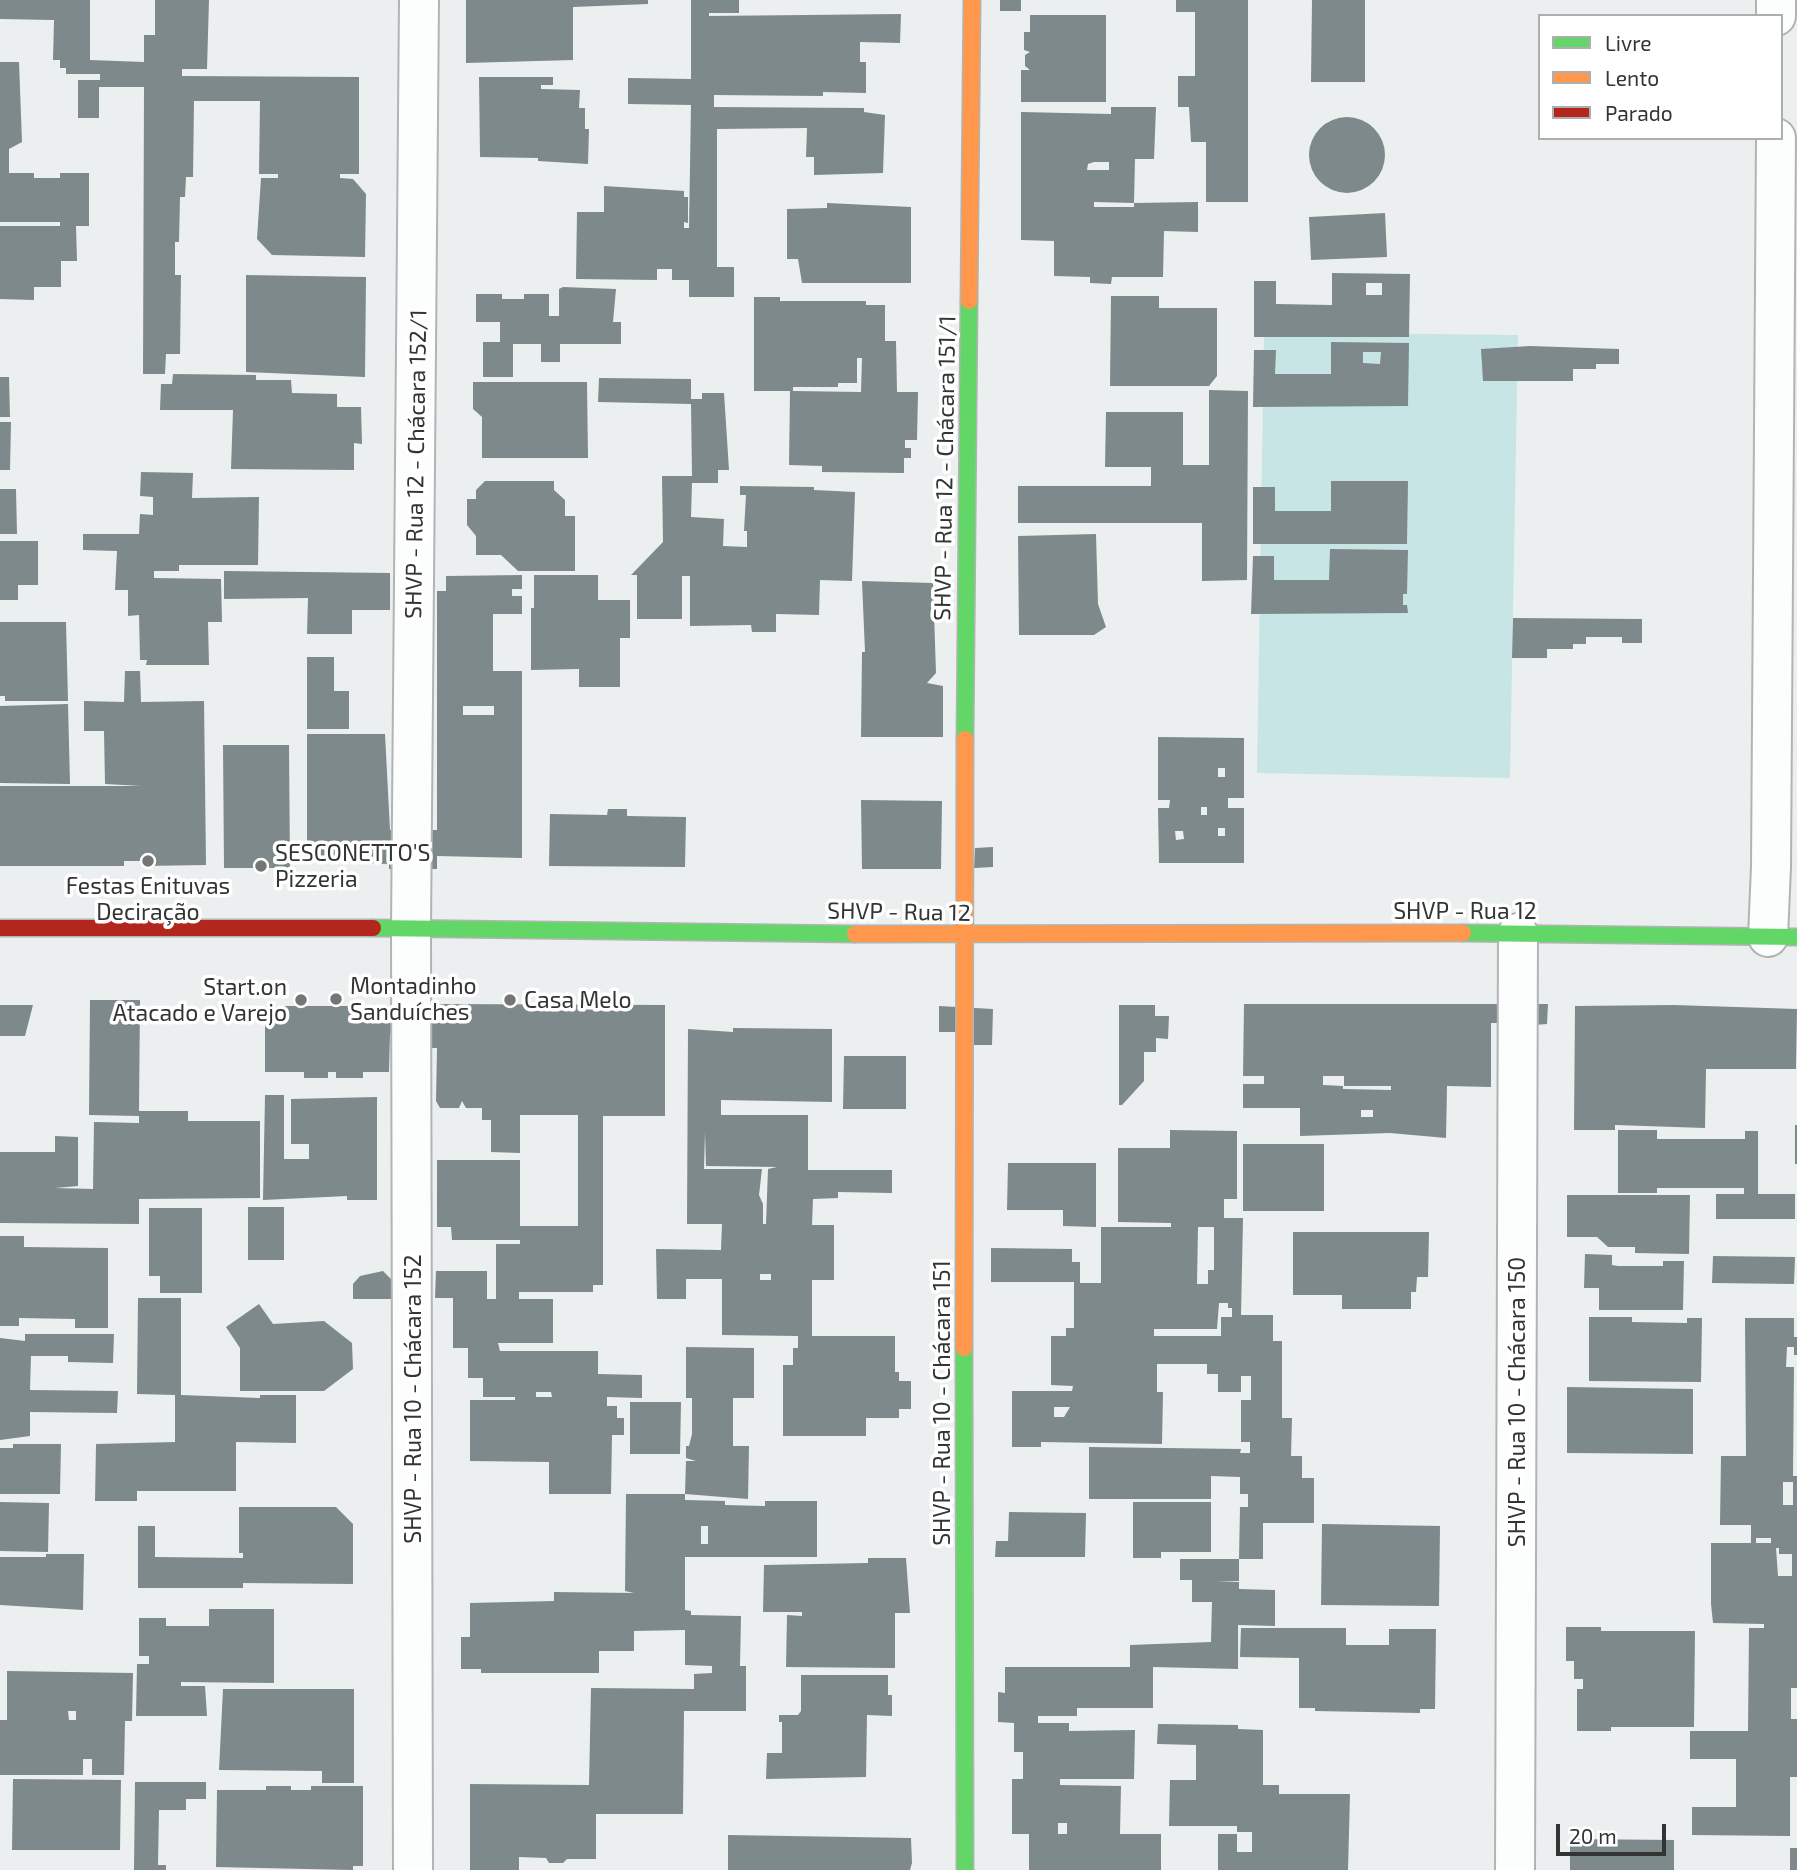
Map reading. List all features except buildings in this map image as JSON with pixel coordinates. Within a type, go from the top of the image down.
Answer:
[{"type":"street","name":"SHVP - Rua 12 - Chácara 152/1","points":[[411,928],[419,0]]},
{"type":"street","name":"SHVP - Rua 12 - Chácara 151/1","points":[[964,936],[972,0]]},
{"type":"street","points":[[1776,140],[1772,853],[1782,937]]},
{"type":"street","name":"SHVP - Rua 12","points":[[0,928],[411,928],[964,936],[1518,933],[1782,937]]},
{"type":"street","name":"SHVP - Rua 10 - Chácara 152","points":[[411,928],[413,1870]]},
{"type":"street","name":"SHVP - Rua 10 - Chácara 150","points":[[1515,1870],[1518,933]]},
{"type":"street","name":"SHVP - Rua 10 - Chácara 151","points":[[964,936],[965,1870]]},
{"type":"shaded area","points":[[1264,332],[1518,335],[1510,778],[1257,773]]},
{"type":"traffic: fast","points":[[965,739],[969,301]]},
{"type":"traffic: fast","points":[[373,928],[855,934]]},
{"type":"traffic: fast","points":[[1463,933],[1797,937]]},
{"type":"traffic: fast","points":[[964,1348],[965,1870]]},
{"type":"traffic: slow","points":[[969,301],[972,0]]},
{"type":"traffic: slow","points":[[964,1348],[965,739]]},
{"type":"traffic: slow","points":[[855,934],[1463,933]]},
{"type":"traffic: jam","points":[[0,928],[373,928]]},
{"type":"place","name":"Festas Enituvas Deciração","points":[[148,861]]},
{"type":"place","name":"SESCONETTO'S Pizzeria","points":[[261,866]]},
{"type":"place","name":"Montadinho Sanduíches","points":[[336,999]]},
{"type":"place","name":"Start.on Atacado e Varejo","points":[[301,1000]]},
{"type":"place","name":"Casa Melo","points":[[510,1000]]}]
